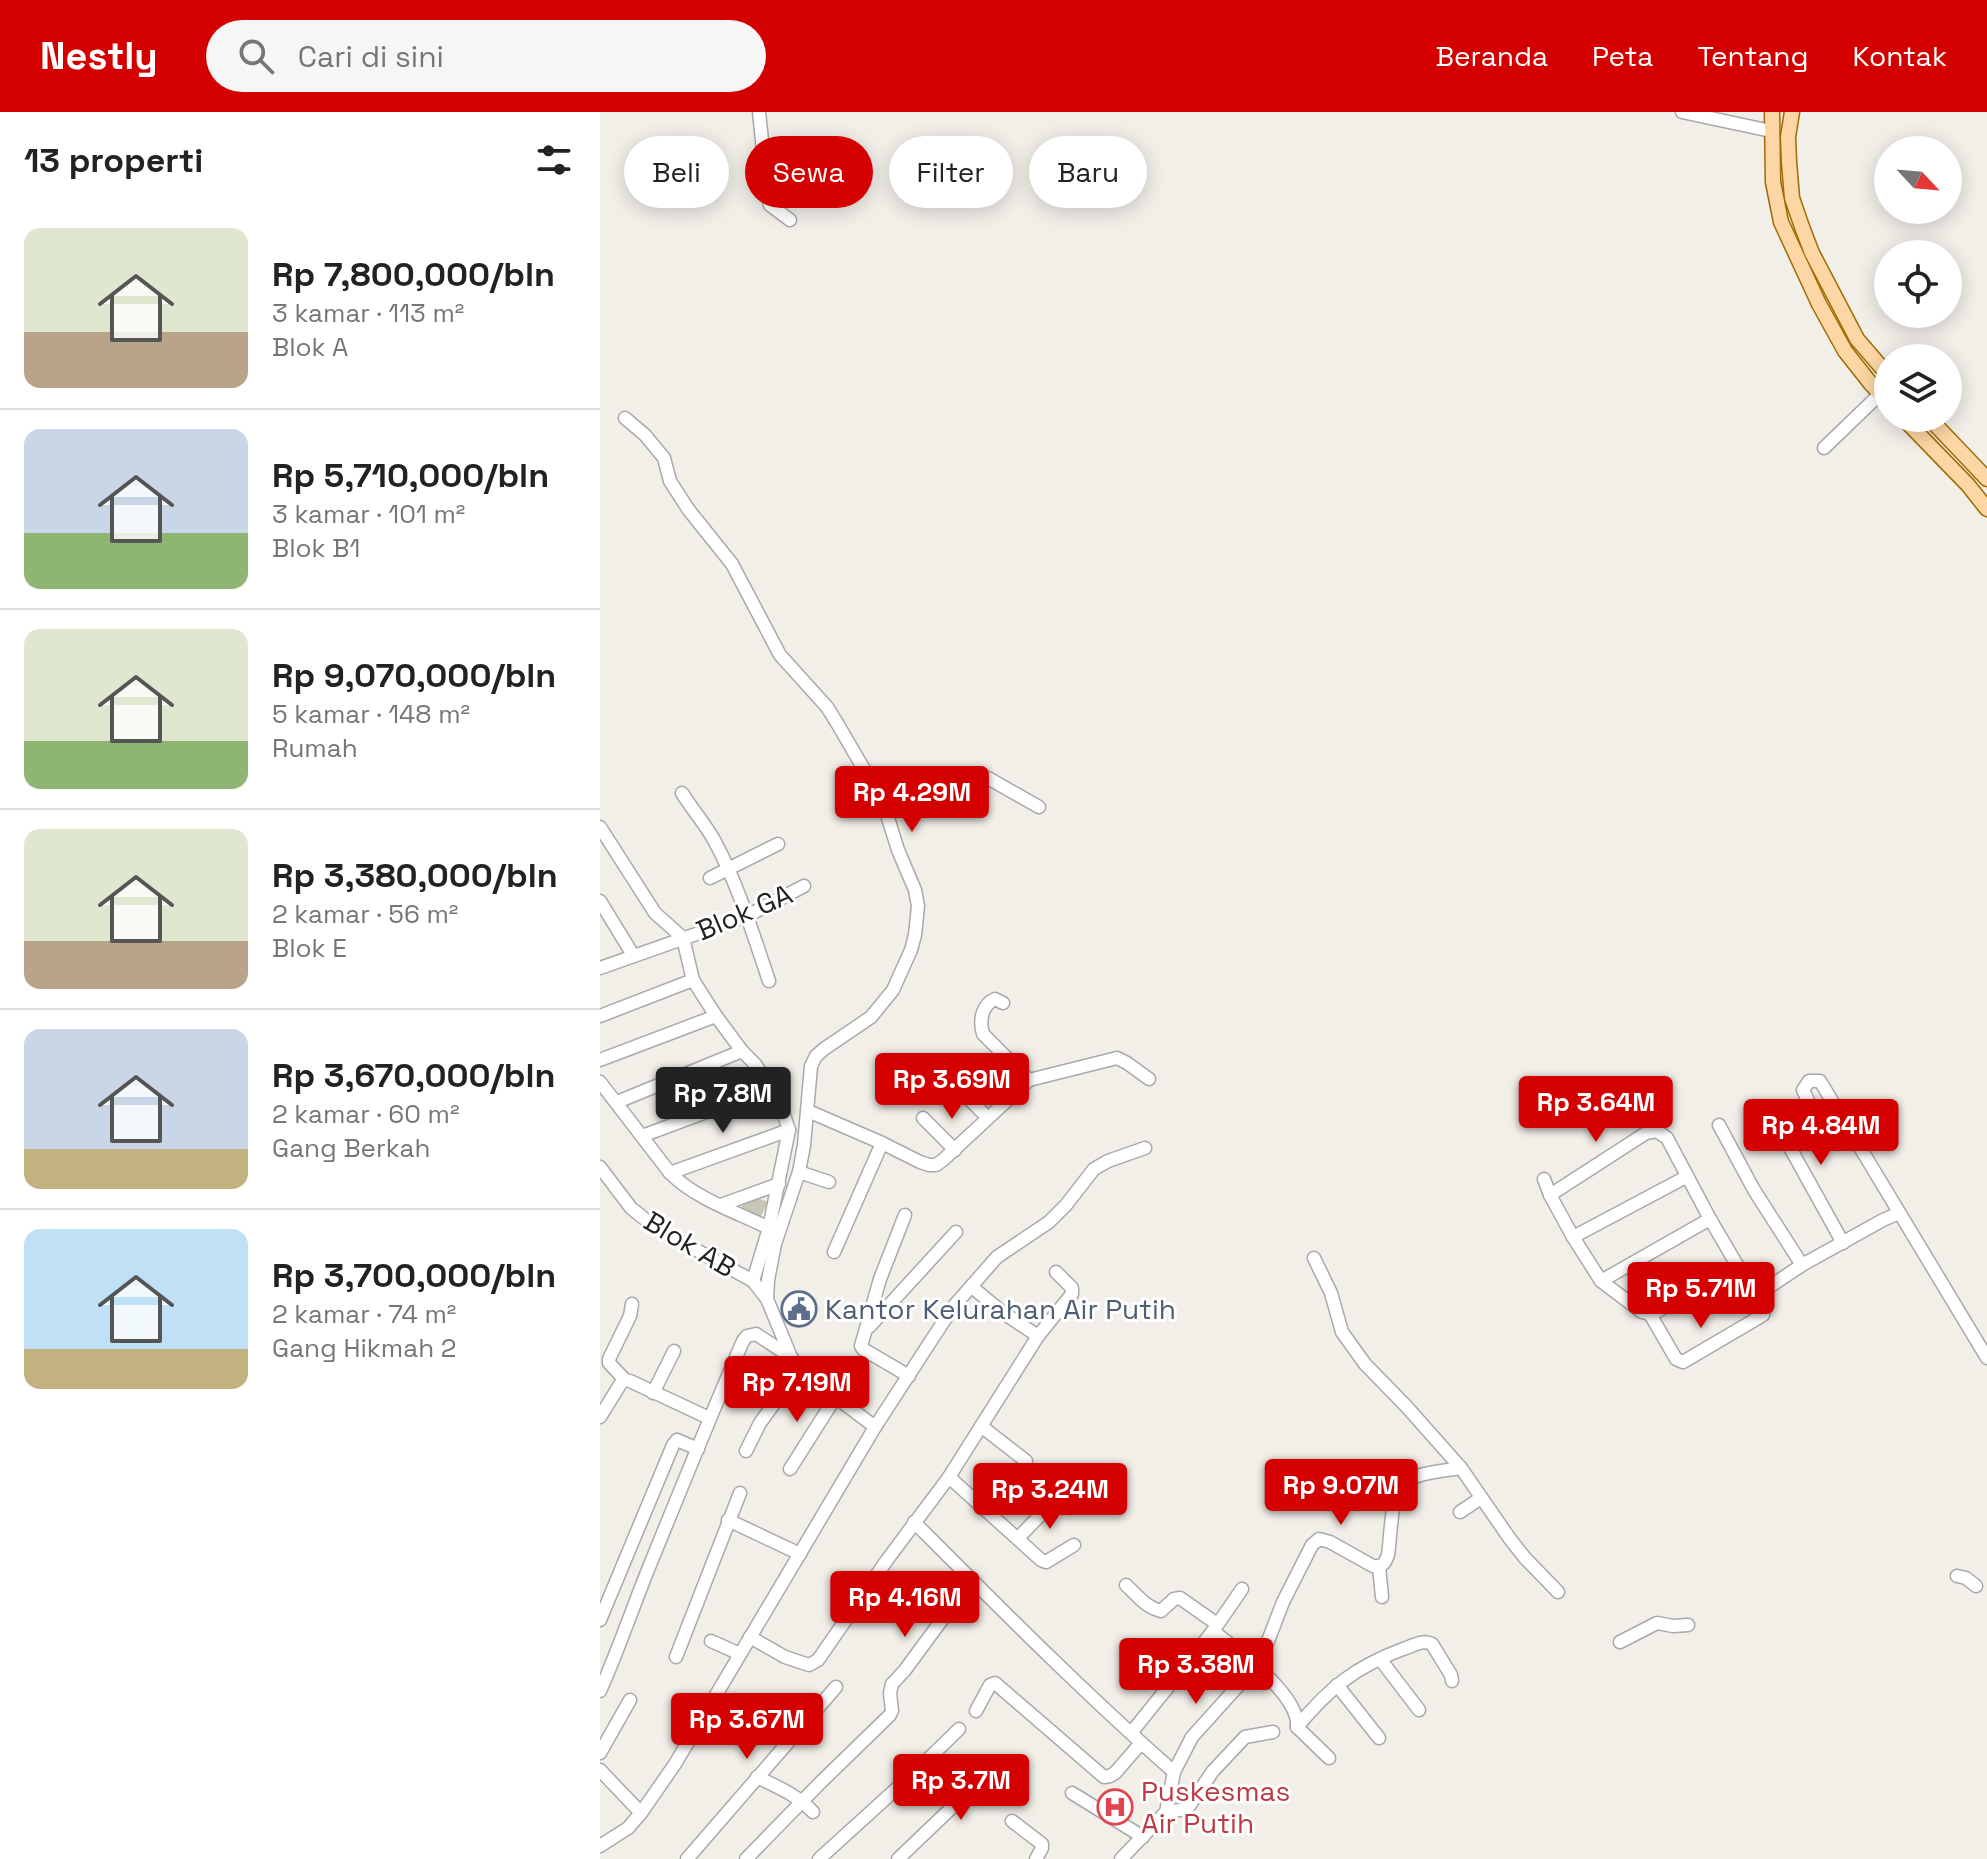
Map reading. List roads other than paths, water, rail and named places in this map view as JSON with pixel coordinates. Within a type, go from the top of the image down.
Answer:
[{"type":"main road","points":[[1772,112],[1773,182],[1781,222],[1845,351],[1874,386]]},
{"type":"main road","points":[[1792,112],[1788,137],[1792,198],[1812,253],[1838,306],[1857,339],[1874,359]]},
{"type":"main road","points":[[1917,432],[1987,509]]},
{"type":"main road","points":[[1942,432],[1987,479]]},
{"type":"street","points":[[759,112],[770,205],[790,220]]},
{"type":"street","points":[[1682,112],[1771,131]]},
{"type":"street","points":[[1824,448],[1874,406]]},
{"type":"street","points":[[625,418],[645,435],[664,458],[670,481],[732,564],[780,655],[827,707],[883,802],[918,906],[915,935],[893,990],[871,1017],[816,1056],[809,1075],[806,1131],[799,1172],[775,1244],[767,1299]]},
{"type":"street","points":[[988,778],[1039,807]]},
{"type":"street","points":[[682,793],[708,830],[728,870],[769,981]]},
{"type":"street","points":[[600,827],[655,913],[683,938],[693,980],[780,1103],[789,1130],[769,1228],[753,1281],[767,1299],[799,1369],[875,1427]]},
{"type":"street","points":[[710,878],[778,844]]},
{"type":"street","name":"Blok GA","points":[[600,968],[747,916],[804,886]]},
{"type":"street","points":[[600,901],[633,955]]},
{"type":"street","points":[[600,1016],[693,980]]},
{"type":"street","points":[[1003,1003],[995,999],[987,1004],[982,1014],[983,1034],[1029,1080]]},
{"type":"street","points":[[600,1060],[716,1016]]},
{"type":"street","points":[[617,1102],[742,1051]]},
{"type":"street","points":[[808,1111],[929,1165],[936,1165],[1029,1080],[1117,1058],[1149,1079]]},
{"type":"street","points":[[951,1081],[988,1118]]},
{"type":"street","points":[[1823,1132],[1803,1090],[1809,1081],[1820,1081],[1987,1358]]},
{"type":"street","points":[[600,1082],[682,1185],[769,1228]]},
{"type":"street","points":[[642,1136],[771,1088]]},
{"type":"street","points":[[1768,1108],[1843,1243]]},
{"type":"street","points":[[923,1118],[955,1150]]},
{"type":"street","points":[[1719,1125],[1754,1190],[1802,1265]]},
{"type":"street","points":[[670,1173],[789,1130]]},
{"type":"street","points":[[1550,1195],[1646,1133],[1657,1131],[1667,1138],[1686,1177],[1752,1288],[1762,1290],[1899,1213]]},
{"type":"street","points":[[834,1252],[882,1143]]},
{"type":"street","points":[[600,1846],[628,1828],[675,1764],[875,1427],[953,1307],[997,1257],[1049,1222],[1094,1169],[1145,1148]]},
{"type":"street","name":"Blok AB","points":[[600,1167],[631,1208],[656,1228],[753,1281]]},
{"type":"street","points":[[799,1172],[829,1182]]},
{"type":"street","points":[[1573,1237],[1686,1177]]},
{"type":"street","points":[[1544,1179],[1573,1237],[1601,1281],[1642,1312],[1650,1314],[1738,1266]]},
{"type":"street","points":[[721,1205],[779,1184]]},
{"type":"street","points":[[905,1215],[880,1279],[861,1342],[863,1349],[909,1376]]},
{"type":"street","points":[[1601,1281],[1710,1219]]},
{"type":"street","points":[[866,1329],[956,1232]]},
{"type":"street","points":[[1314,1258],[1331,1293],[1342,1332],[1365,1364],[1461,1468],[1517,1549],[1558,1592]]},
{"type":"street","points":[[750,1637],[785,1657],[809,1665],[815,1662],[949,1477],[1038,1336],[1073,1291],[1056,1272]]},
{"type":"street","points":[[972,1287],[1038,1336]]},
{"type":"street","points":[[1650,1314],[1676,1359],[1683,1362],[1763,1315],[1762,1290]]},
{"type":"street","points":[[632,1304],[630,1316],[609,1363],[625,1380],[709,1418]]},
{"type":"street","points":[[600,1691],[743,1341],[747,1336],[756,1334],[791,1357]]},
{"type":"street","points":[[653,1393],[674,1351]]},
{"type":"street","points":[[746,1451],[760,1423],[799,1369]]},
{"type":"street","points":[[600,1417],[625,1380]]},
{"type":"street","points":[[790,1469],[835,1398]]},
{"type":"street","points":[[981,1426],[1026,1461]]},
{"type":"street","points":[[600,1620],[673,1445],[677,1440],[698,1449]]},
{"type":"street","points":[[1121,1859],[1166,1812],[1174,1772],[1192,1737],[1256,1666],[1312,1545],[1319,1539],[1330,1542],[1379,1567],[1388,1555],[1396,1492],[1419,1476],[1461,1468]]},
{"type":"street","points":[[949,1477],[1041,1560],[1046,1562],[1074,1545]]},
{"type":"street","points":[[676,1657],[740,1493]]},
{"type":"street","points":[[1460,1512],[1481,1498]]},
{"type":"street","points":[[1018,1538],[1056,1499]]},
{"type":"street","points":[[728,1520],[800,1554]]},
{"type":"street","points":[[914,1522],[1174,1772]]},
{"type":"street","points":[[1379,1567],[1382,1597]]},
{"type":"street","points":[[1957,1576],[1966,1578],[1976,1586]]},
{"type":"street","points":[[746,1859],[891,1713],[892,1684],[972,1579]]},
{"type":"street","points":[[1126,1585],[1152,1609],[1161,1611],[1174,1599],[1180,1598],[1280,1689],[1298,1717],[1297,1727]]},
{"type":"street","points":[[1131,1733],[1215,1628],[1242,1589]]},
{"type":"street","points":[[1620,1642],[1657,1623],[1688,1625]]},
{"type":"street","points":[[711,1641],[740,1654]]},
{"type":"street","points":[[1297,1727],[1328,1691],[1357,1670],[1424,1641],[1432,1644],[1452,1681]]},
{"type":"street","points":[[1130,1651],[1171,1682]]},
{"type":"street","points":[[1380,1659],[1419,1710]]},
{"type":"street","points":[[976,1711],[990,1685],[995,1683],[1104,1777],[1115,1773],[1141,1743]]},
{"type":"street","points":[[1337,1685],[1379,1738]]},
{"type":"street","points":[[687,1859],[836,1687]]},
{"type":"street","points":[[600,1753],[630,1700]]},
{"type":"street","points":[[1297,1727],[1329,1758]]},
{"type":"street","points":[[819,1859],[959,1729]]},
{"type":"street","points":[[1166,1812],[1187,1809],[1213,1771],[1245,1737],[1273,1732]]},
{"type":"street","points":[[600,1770],[641,1813]]},
{"type":"street","points":[[898,1859],[966,1794],[982,1787],[984,1774]]},
{"type":"street","points":[[757,1777],[803,1801],[813,1812]]},
{"type":"street","points":[[1072,1793],[1143,1837]]},
{"type":"street","points":[[1012,1821],[1042,1844],[1036,1859]]},
{"type":"place","name":"Kantor Kelurahan Air Putih","points":[[799,1309]]},
{"type":"place","name":"Puskesmas Air Putih","points":[[1115,1807]]}]
